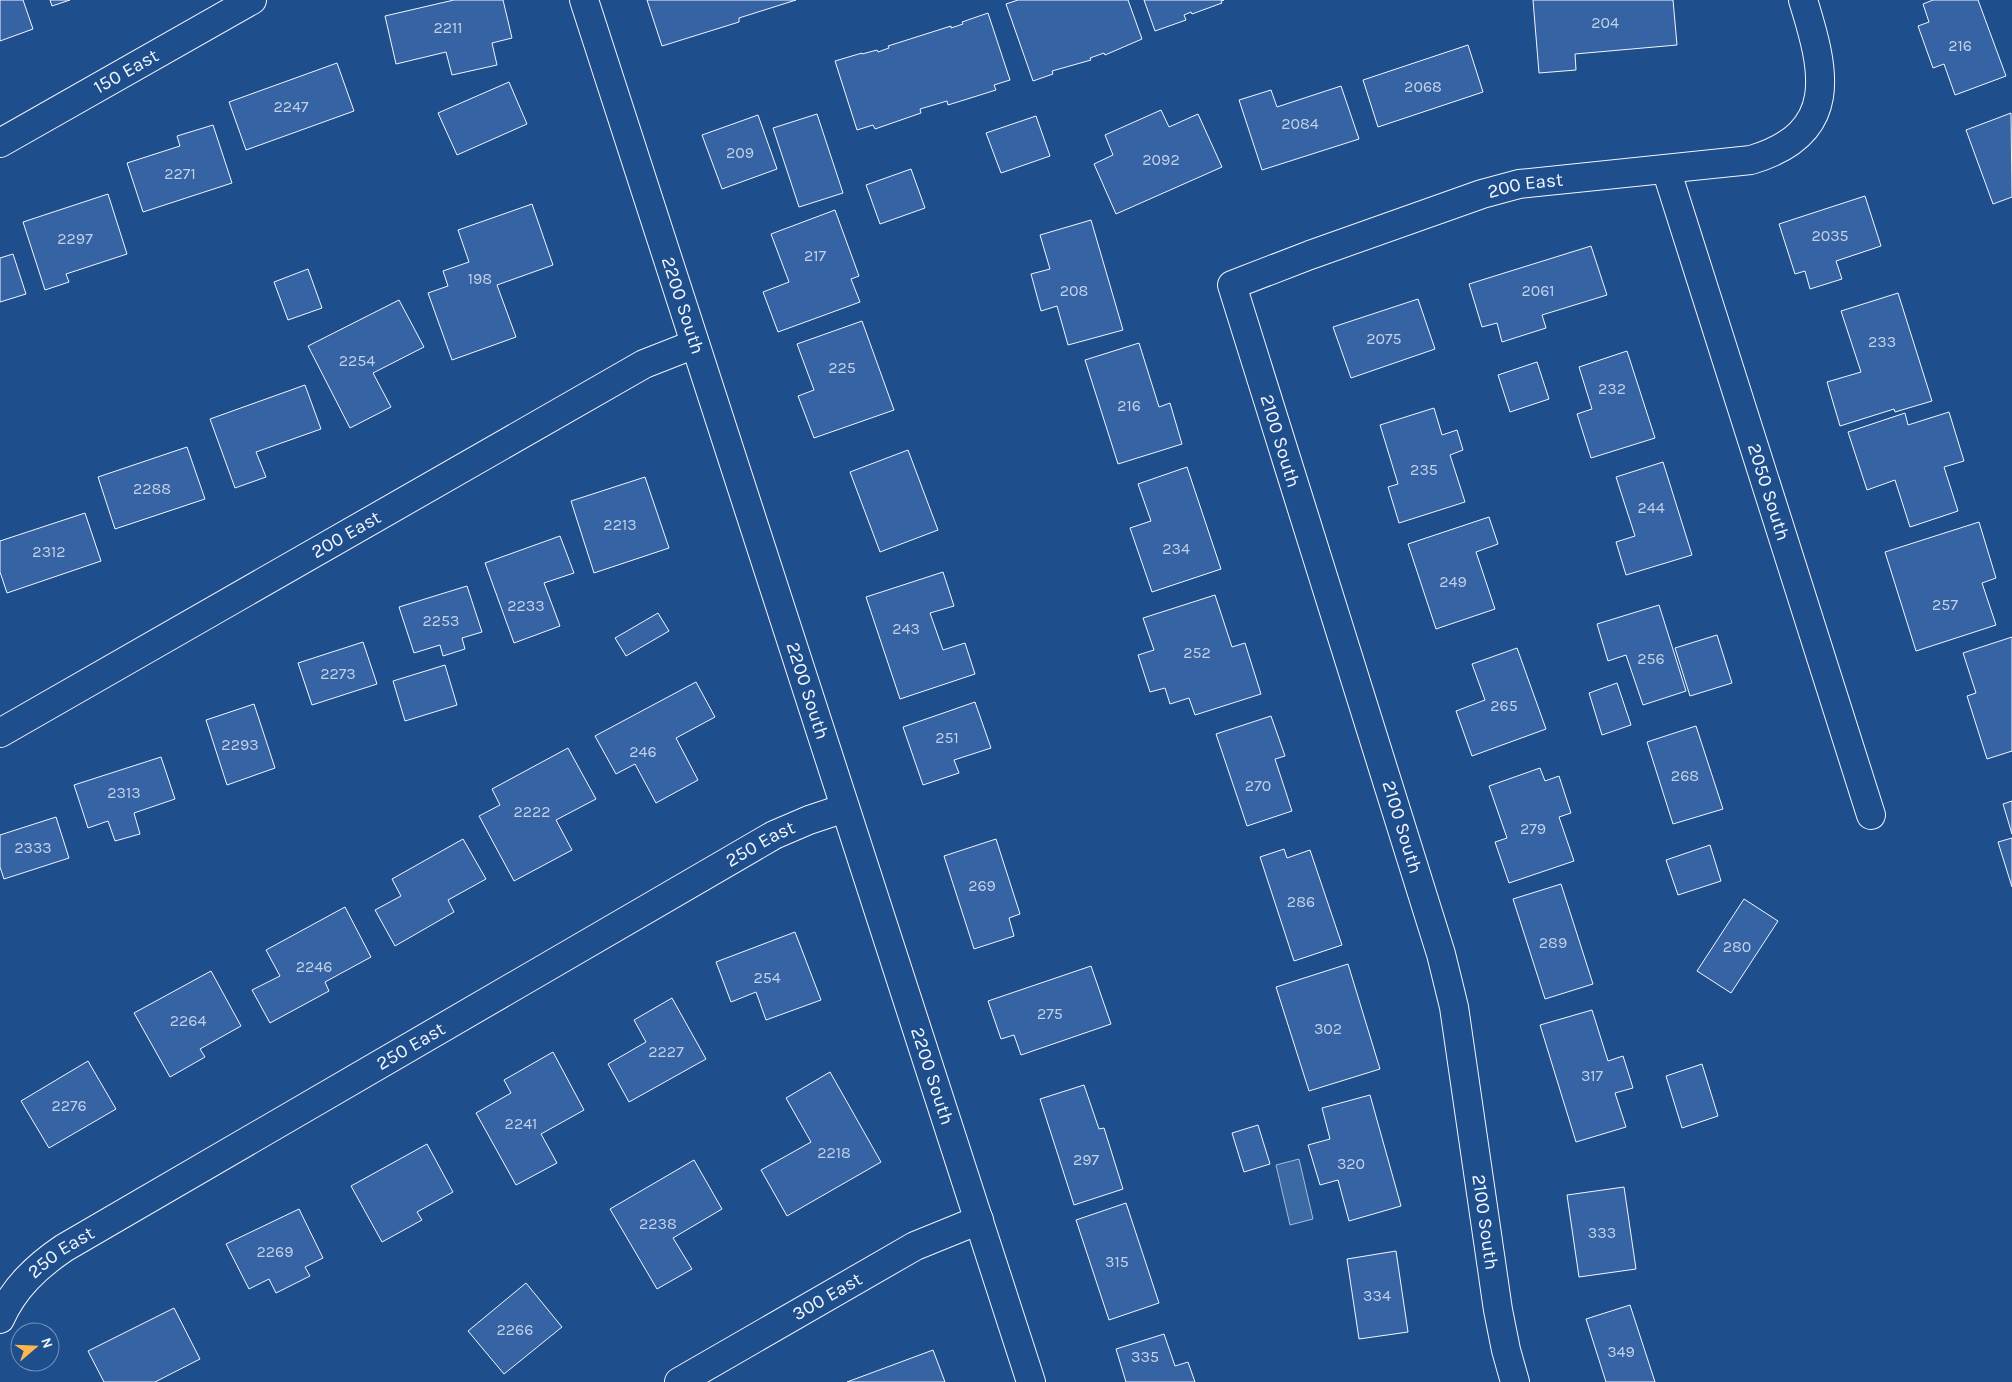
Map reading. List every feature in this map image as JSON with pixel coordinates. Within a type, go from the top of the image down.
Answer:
[{"type":"street","name":"150 East","points":[[0,143],[252,0]]},
{"type":"street","name":"2200 South","points":[[584,0],[1031,1382]]},
{"type":"street","name":"200 East","points":[[1232,286],[1310,255],[1501,188],[1539,180],[1751,160],[1772,154],[1790,143],[1805,129],[1815,111],[1821,90],[1821,66],[1817,44],[1803,0]]},
{"type":"street","name":"2050 South","points":[[1666,169],[1871,815]]},
{"type":"street","name":"2100 South","points":[[1232,286],[1441,954],[1454,1006],[1498,1310],[1506,1350],[1516,1382]]},
{"type":"street","name":"200 East","points":[[0,734],[644,364],[695,344]]},
{"type":"street","name":"250 East","points":[[0,1319],[12,1296],[27,1277],[64,1248],[774,835],[809,820],[845,808]]},
{"type":"street","name":"300 East","points":[[679,1382],[915,1246],[979,1220]]},
{"type":"water","points":[[1299,1159],[1313,1219],[1290,1225],[1276,1165]]},
{"type":"building","points":[[0,0],[23,0],[33,29],[0,41]]},
{"type":"building","points":[[50,0],[70,0],[52,6]]},
{"type":"building","points":[[454,0],[503,0],[512,38],[492,43],[497,65],[452,75],[446,52],[396,64],[385,16]]},
{"type":"building","points":[[647,0],[796,0],[739,18],[739,22],[662,46]]},
{"type":"building","points":[[1018,0],[1128,0],[1142,39],[1105,55],[1104,53],[1090,58],[1091,60],[1052,71],[1053,74],[1033,81],[1006,4]]},
{"type":"building","points":[[1144,0],[1224,0],[1221,1],[1222,3],[1184,15],[1186,20],[1155,31]]},
{"type":"building","points":[[1533,0],[1673,0],[1677,45],[1575,54],[1576,70],[1539,73]]},
{"type":"building","points":[[1933,0],[1978,0],[2006,76],[1955,95],[1944,64],[1933,68],[1918,26],[1929,22],[1923,4]]},
{"type":"building","points":[[988,13],[1010,80],[994,85],[996,90],[948,105],[947,101],[920,109],[921,113],[875,129],[873,125],[857,130],[835,61],[862,53],[877,50],[878,52],[889,48],[888,46],[951,26],[951,28]]},
{"type":"building","points":[[1468,45],[1483,92],[1378,127],[1363,80]]},
{"type":"building","points":[[337,63],[354,111],[246,150],[229,102]]},
{"type":"building","points":[[509,82],[527,124],[457,155],[438,113]]},
{"type":"building","points":[[1341,86],[1359,139],[1262,170],[1239,100],[1271,90],[1277,107]]},
{"type":"building","points":[[1161,110],[1169,127],[1198,114],[1222,167],[1116,214],[1094,164],[1113,155],[1105,135]]},
{"type":"building","points":[[2011,113],[2012,197],[1993,204],[1966,130]]},
{"type":"building","points":[[817,114],[843,193],[799,207],[773,128]]},
{"type":"building","points":[[758,115],[777,169],[722,189],[702,135]]},
{"type":"building","points":[[1036,116],[1050,156],[1001,173],[986,133]]},
{"type":"building","points":[[213,125],[232,183],[143,212],[127,163],[180,146],[177,136]]},
{"type":"building","points":[[911,169],[925,208],[880,224],[866,185]]},
{"type":"building","points":[[108,194],[127,254],[66,274],[69,282],[45,290],[23,222]]},
{"type":"building","points":[[1865,196],[1881,246],[1836,261],[1842,279],[1810,289],[1805,271],[1795,274],[1779,224]]},
{"type":"building","points":[[532,204],[553,265],[497,285],[516,337],[452,360],[428,293],[448,286],[443,271],[469,262],[458,230]]},
{"type":"building","points":[[835,210],[859,276],[851,279],[860,302],[778,332],[763,292],[789,282],[771,234]]},
{"type":"building","points":[[1091,220],[1123,330],[1068,345],[1057,306],[1041,311],[1031,274],[1050,269],[1040,235]]},
{"type":"building","points":[[1591,246],[1607,295],[1542,315],[1546,328],[1502,342],[1497,323],[1482,327],[1469,284]]},
{"type":"building","points":[[13,254],[26,294],[0,302],[0,258]]},
{"type":"building","points":[[308,269],[322,308],[288,320],[274,282]]},
{"type":"building","points":[[1898,293],[1932,401],[1895,412],[1894,409],[1840,426],[1827,382],[1861,372],[1841,311]]},
{"type":"building","points":[[1418,299],[1435,349],[1351,378],[1333,327]]},
{"type":"building","points":[[399,300],[424,347],[373,373],[391,407],[350,428],[308,346]]},
{"type":"building","points":[[862,321],[894,410],[814,438],[798,396],[814,390],[797,344]]},
{"type":"building","points":[[1139,343],[1159,407],[1170,403],[1182,444],[1118,464],[1085,360]]},
{"type":"building","points":[[1627,351],[1655,438],[1591,458],[1577,414],[1592,409],[1579,367]]},
{"type":"building","points":[[1537,362],[1549,399],[1510,412],[1498,375]]},
{"type":"building","points":[[305,385],[321,429],[256,452],[266,477],[235,488],[210,419]]},
{"type":"building","points":[[1434,408],[1442,435],[1457,430],[1463,450],[1450,455],[1465,502],[1399,523],[1388,487],[1398,484],[1380,425]]},
{"type":"building","points":[[1949,412],[1964,461],[1944,467],[1958,511],[1910,527],[1895,480],[1867,490],[1848,432],[1905,413],[1908,425]]},
{"type":"building","points":[[187,447],[205,499],[115,529],[98,477]]},
{"type":"building","points":[[908,450],[938,530],[880,552],[850,472]]},
{"type":"building","points":[[1663,462],[1692,555],[1626,575],[1616,542],[1635,536],[1616,477]]},
{"type":"building","points":[[1187,467],[1221,569],[1152,592],[1130,528],[1151,521],[1138,484]]},
{"type":"building","points":[[645,477],[669,548],[594,573],[571,501]]},
{"type":"building","points":[[85,513],[101,561],[7,593],[0,572],[0,541]]},
{"type":"building","points":[[1489,517],[1498,544],[1476,552],[1495,609],[1436,629],[1408,544]]},
{"type":"building","points":[[1979,522],[1996,578],[1982,583],[1996,625],[1916,651],[1885,552]]},
{"type":"building","points":[[560,536],[574,573],[544,583],[560,626],[514,643],[485,563]]},
{"type":"building","points":[[943,572],[954,606],[930,613],[943,650],[965,643],[975,674],[900,699],[866,597]]},
{"type":"building","points":[[467,586],[482,632],[462,638],[465,649],[443,656],[440,645],[414,653],[399,607]]},
{"type":"building","points":[[1215,595],[1232,647],[1245,643],[1261,694],[1195,715],[1189,698],[1170,704],[1165,688],[1150,692],[1138,655],[1154,650],[1143,618]]},
{"type":"building","points":[[1659,605],[1686,691],[1643,705],[1626,655],[1608,661],[1597,624]]},
{"type":"building","points":[[658,613],[669,631],[626,656],[615,638]]},
{"type":"building","points":[[1717,635],[1732,683],[1690,696],[1675,648]]},
{"type":"building","points":[[2012,637],[2012,751],[1987,759],[1967,696],[1976,693],[1963,653]]},
{"type":"building","points":[[363,642],[377,684],[312,705],[298,663]]},
{"type":"building","points":[[1517,648],[1546,729],[1472,756],[1456,711],[1485,700],[1472,664]]},
{"type":"building","points":[[445,665],[457,705],[405,721],[393,681]]},
{"type":"building","points":[[696,682],[715,717],[676,738],[698,780],[656,803],[635,764],[616,774],[595,736]]},
{"type":"building","points":[[1617,683],[1631,725],[1602,735],[1589,693]]},
{"type":"building","points":[[975,702],[991,748],[954,760],[959,773],[923,785],[903,727]]},
{"type":"building","points":[[254,704],[275,768],[227,785],[206,720]]},
{"type":"building","points":[[1271,716],[1285,756],[1275,759],[1292,811],[1247,826],[1216,734]]},
{"type":"building","points":[[1696,726],[1723,809],[1673,824],[1647,742]]},
{"type":"building","points":[[568,748],[596,799],[556,820],[572,850],[514,881],[479,816],[500,805],[492,789]]},
{"type":"building","points":[[161,757],[175,799],[134,813],[140,834],[115,841],[108,821],[88,828],[74,785]]},
{"type":"building","points":[[1540,768],[1545,781],[1559,776],[1571,813],[1559,817],[1574,861],[1509,883],[1495,842],[1507,838],[1489,786]]},
{"type":"building","points":[[2012,801],[2012,834],[2003,804]]},
{"type":"building","points":[[56,817],[69,858],[4,879],[0,867],[0,835]]},
{"type":"building","points":[[2012,838],[2012,887],[1998,842]]},
{"type":"building","points":[[463,839],[486,879],[448,900],[454,912],[395,946],[375,910],[401,896],[392,879]]},
{"type":"building","points":[[996,839],[1020,914],[1009,918],[1014,936],[974,949],[944,856]]},
{"type":"building","points":[[1710,845],[1721,881],[1678,895],[1666,860]]},
{"type":"building","points":[[1284,849],[1287,858],[1310,850],[1342,945],[1294,961],[1260,857]]},
{"type":"building","points":[[1561,884],[1593,984],[1545,999],[1513,899]]},
{"type":"building","points":[[1744,899],[1778,921],[1731,993],[1697,971]]},
{"type":"building","points":[[345,907],[371,957],[325,982],[329,991],[270,1023],[252,990],[280,976],[266,950]]},
{"type":"building","points":[[795,932],[821,1000],[766,1020],[756,992],[731,1002],[716,962]]},
{"type":"building","points":[[1348,964],[1380,1069],[1309,1091],[1276,987]]},
{"type":"building","points":[[1091,966],[1111,1024],[1021,1055],[1014,1035],[1001,1039],[988,1001]]},
{"type":"building","points":[[211,971],[241,1026],[200,1049],[205,1057],[170,1077],[134,1013]]},
{"type":"building","points":[[672,998],[706,1059],[629,1102],[608,1064],[646,1042],[634,1020]]},
{"type":"building","points":[[1592,1010],[1608,1061],[1623,1056],[1633,1088],[1615,1093],[1626,1127],[1576,1142],[1540,1025]]},
{"type":"building","points":[[553,1052],[584,1110],[541,1134],[557,1163],[516,1185],[476,1113],[511,1093],[504,1080]]},
{"type":"building","points":[[88,1061],[116,1109],[49,1148],[21,1101]]},
{"type":"building","points":[[1702,1064],[1718,1116],[1682,1128],[1666,1076]]},
{"type":"building","points":[[830,1072],[881,1162],[787,1216],[761,1170],[811,1142],[786,1098]]},
{"type":"building","points":[[1084,1085],[1099,1129],[1104,1128],[1123,1189],[1074,1205],[1040,1099]]},
{"type":"building","points":[[1370,1095],[1401,1206],[1349,1221],[1338,1180],[1320,1185],[1308,1145],[1330,1139],[1322,1108]]},
{"type":"building","points":[[1258,1125],[1270,1164],[1244,1172],[1232,1133]]},
{"type":"building","points":[[427,1144],[453,1192],[417,1212],[422,1220],[382,1242],[351,1186]]},
{"type":"building","points":[[694,1160],[722,1209],[673,1238],[692,1269],[657,1289],[610,1209]]},
{"type":"building","points":[[1624,1187],[1636,1269],[1579,1277],[1567,1195]]},
{"type":"building","points":[[1126,1203],[1159,1303],[1109,1320],[1076,1220]]},
{"type":"building","points":[[299,1209],[323,1258],[305,1267],[310,1276],[276,1293],[269,1279],[249,1289],[226,1244]]},
{"type":"building","points":[[1396,1251],[1408,1332],[1359,1339],[1347,1259]]},
{"type":"building","points":[[526,1283],[562,1327],[504,1374],[468,1331]]},
{"type":"building","points":[[1630,1305],[1655,1382],[1606,1382],[1586,1319]]},
{"type":"building","points":[[174,1308],[200,1359],[155,1382],[104,1382],[88,1351]]},
{"type":"building","points":[[1164,1334],[1175,1366],[1188,1362],[1195,1382],[1126,1382],[1116,1349]]},
{"type":"building","points":[[933,1350],[945,1382],[847,1382]]}]
